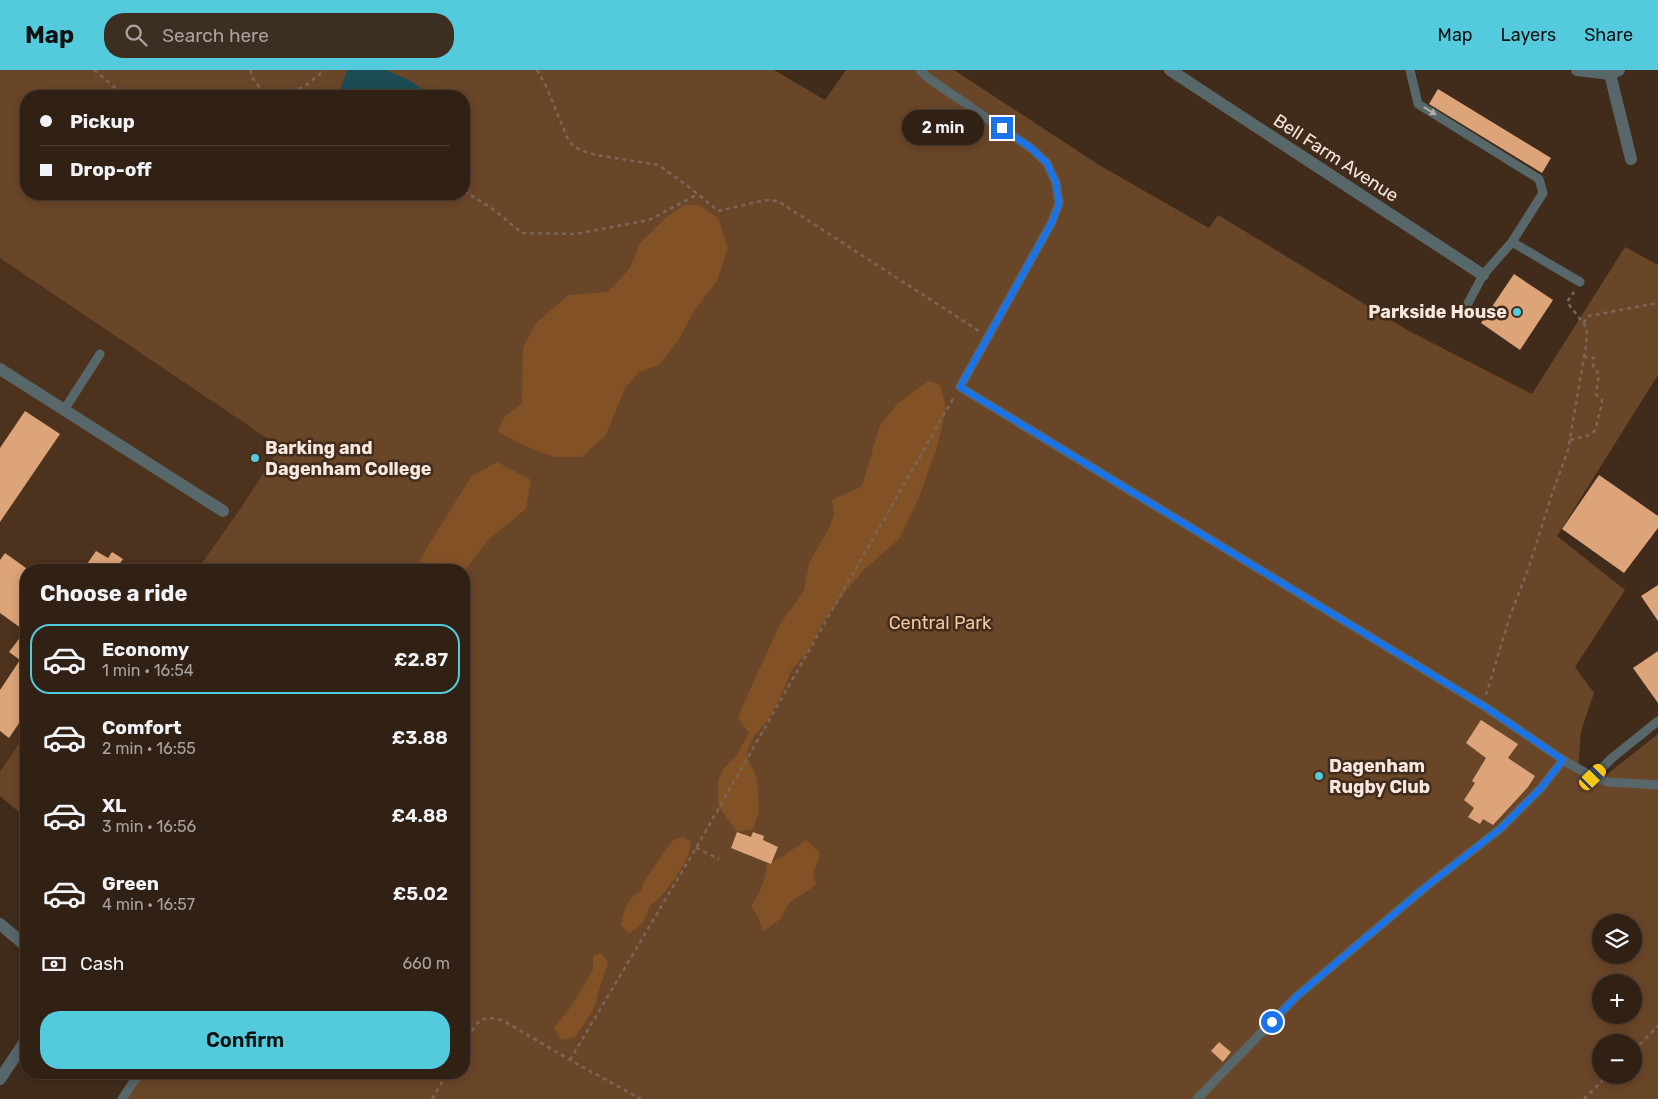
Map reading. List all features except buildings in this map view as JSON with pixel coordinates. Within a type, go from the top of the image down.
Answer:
[{"type":"street","name":"Bell Farm Avenue","points":[[1170,70],[1483,275]]},
{"type":"street","points":[[1577,70],[1614,72],[1631,159]]},
{"type":"street","points":[[0,369],[223,511]]},
{"type":"street","points":[[0,924],[20,941]]},
{"type":"street","points":[[0,1080],[20,1049]]},
{"type":"lane","points":[[920,70],[928,78],[1031,148],[1047,163],[1056,183],[1059,204],[1052,222],[960,387],[1484,706],[1563,760],[1593,777],[1608,782],[1658,785]]},
{"type":"lane","points":[[1410,70],[1418,104],[1539,179],[1543,193],[1512,242],[1483,275],[1466,307]]},
{"type":"lane","points":[[1512,242],[1580,282]]},
{"type":"lane","points":[[64,410],[100,354]]},
{"type":"lane","points":[[1593,777],[1612,758],[1658,721]]},
{"type":"lane","points":[[1197,1099],[1297,996],[1427,886],[1500,829],[1541,788],[1563,760]]},
{"type":"lane","points":[[122,1099],[135,1079]]},
{"type":"path","points":[[94,70],[118,90]]},
{"type":"path","points":[[251,70],[251,76],[262,90]]},
{"type":"path","points":[[297,90],[305,86],[325,70]]},
{"type":"path","points":[[537,70],[546,86],[569,142],[580,150],[596,155],[659,165],[718,211],[760,201],[778,201],[988,337]]},
{"type":"path","points":[[470,195],[493,209],[522,233],[576,234],[649,220],[698,194]]},
{"type":"path","points":[[1484,706],[1497,656],[1568,450],[1587,328],[1567,302],[1580,282]]},
{"type":"path","points":[[1583,323],[1589,316],[1658,303]]},
{"type":"path","points":[[1570,440],[1590,435],[1596,429],[1597,416],[1601,410],[1602,400],[1596,394],[1599,374],[1593,367],[1594,358],[1584,357]]},
{"type":"path","points":[[570,1060],[696,848],[960,387]]},
{"type":"path","points":[[696,848],[719,859]]},
{"type":"path","points":[[470,1035],[478,1022],[484,1018],[492,1017],[504,1021],[641,1099]]},
{"type":"path","points":[[1642,1042],[1658,1026]]},
{"type":"path","points":[[432,1099],[444,1079]]},
{"type":"path","points":[[1584,1099],[1599,1084]]},
{"type":"shaded area","name":"Barking and Dagenham College","points":[[0,115],[20,176],[20,200],[33,200],[445,564],[20,564],[20,813],[0,796]]},
{"type":"shaded area","points":[[684,205],[699,205],[718,218],[728,248],[717,281],[694,311],[678,341],[659,365],[639,372],[625,388],[606,435],[582,457],[554,457],[523,445],[498,432],[504,417],[522,404],[523,347],[537,322],[569,295],[608,292],[630,268],[640,243],[667,217]]},
{"type":"shaded area","points":[[929,381],[940,384],[946,408],[937,447],[919,497],[899,539],[865,569],[845,592],[822,624],[809,650],[792,669],[780,698],[767,721],[754,736],[746,753],[757,779],[759,812],[753,829],[737,832],[718,805],[718,780],[724,768],[736,756],[749,733],[738,718],[743,705],[780,624],[804,591],[809,563],[828,530],[834,515],[832,500],[862,486],[880,425],[898,403]]},
{"type":"shaded area","points":[[497,462],[531,480],[526,509],[488,540],[469,564],[418,564],[429,544],[471,477]]},
{"type":"shaded area","points":[[683,837],[691,842],[686,860],[666,890],[650,905],[643,922],[629,933],[621,925],[623,914],[629,901],[641,891],[644,881],[673,840]]},
{"type":"shaded area","points":[[806,840],[820,853],[813,874],[816,885],[789,903],[780,919],[763,932],[759,918],[751,906],[762,886],[767,864],[782,857]]},
{"type":"shaded area","points":[[601,953],[608,962],[593,1010],[575,1037],[561,1040],[554,1028],[570,1008],[593,970],[593,956]]},
{"type":"green space","name":"Central Park","points":[[0,70],[774,70],[825,100],[846,70],[954,70],[1099,165],[1209,228],[1218,215],[1409,331],[1532,394],[1625,247],[1658,265],[1658,375],[1557,536],[1625,590],[1575,667],[1594,693],[1581,731],[1578,769],[1605,776],[1658,734],[1658,1099],[124,1099],[137,1079],[470,1079],[470,564],[201,564],[241,508],[280,447],[0,258]]},
{"type":"green space","points":[[20,742],[20,813],[0,796],[0,772]]},
{"type":"water","points":[[347,70],[386,70],[409,80],[424,90],[340,90]]},
{"type":"place","name":"Parkside House","points":[[1517,312]]},
{"type":"place","name":"Barking and Dagenham College","points":[[255,458]]},
{"type":"place","name":"Dagenham Rugby Club","points":[[1319,776]]},
{"type":"route","points":[[1002,128],[1031,148],[1047,163],[1056,183],[1059,204],[1052,222],[960,387],[1487,708],[1563,760],[1541,788],[1500,829],[1427,886],[1297,996],[1272,1022]]}]
